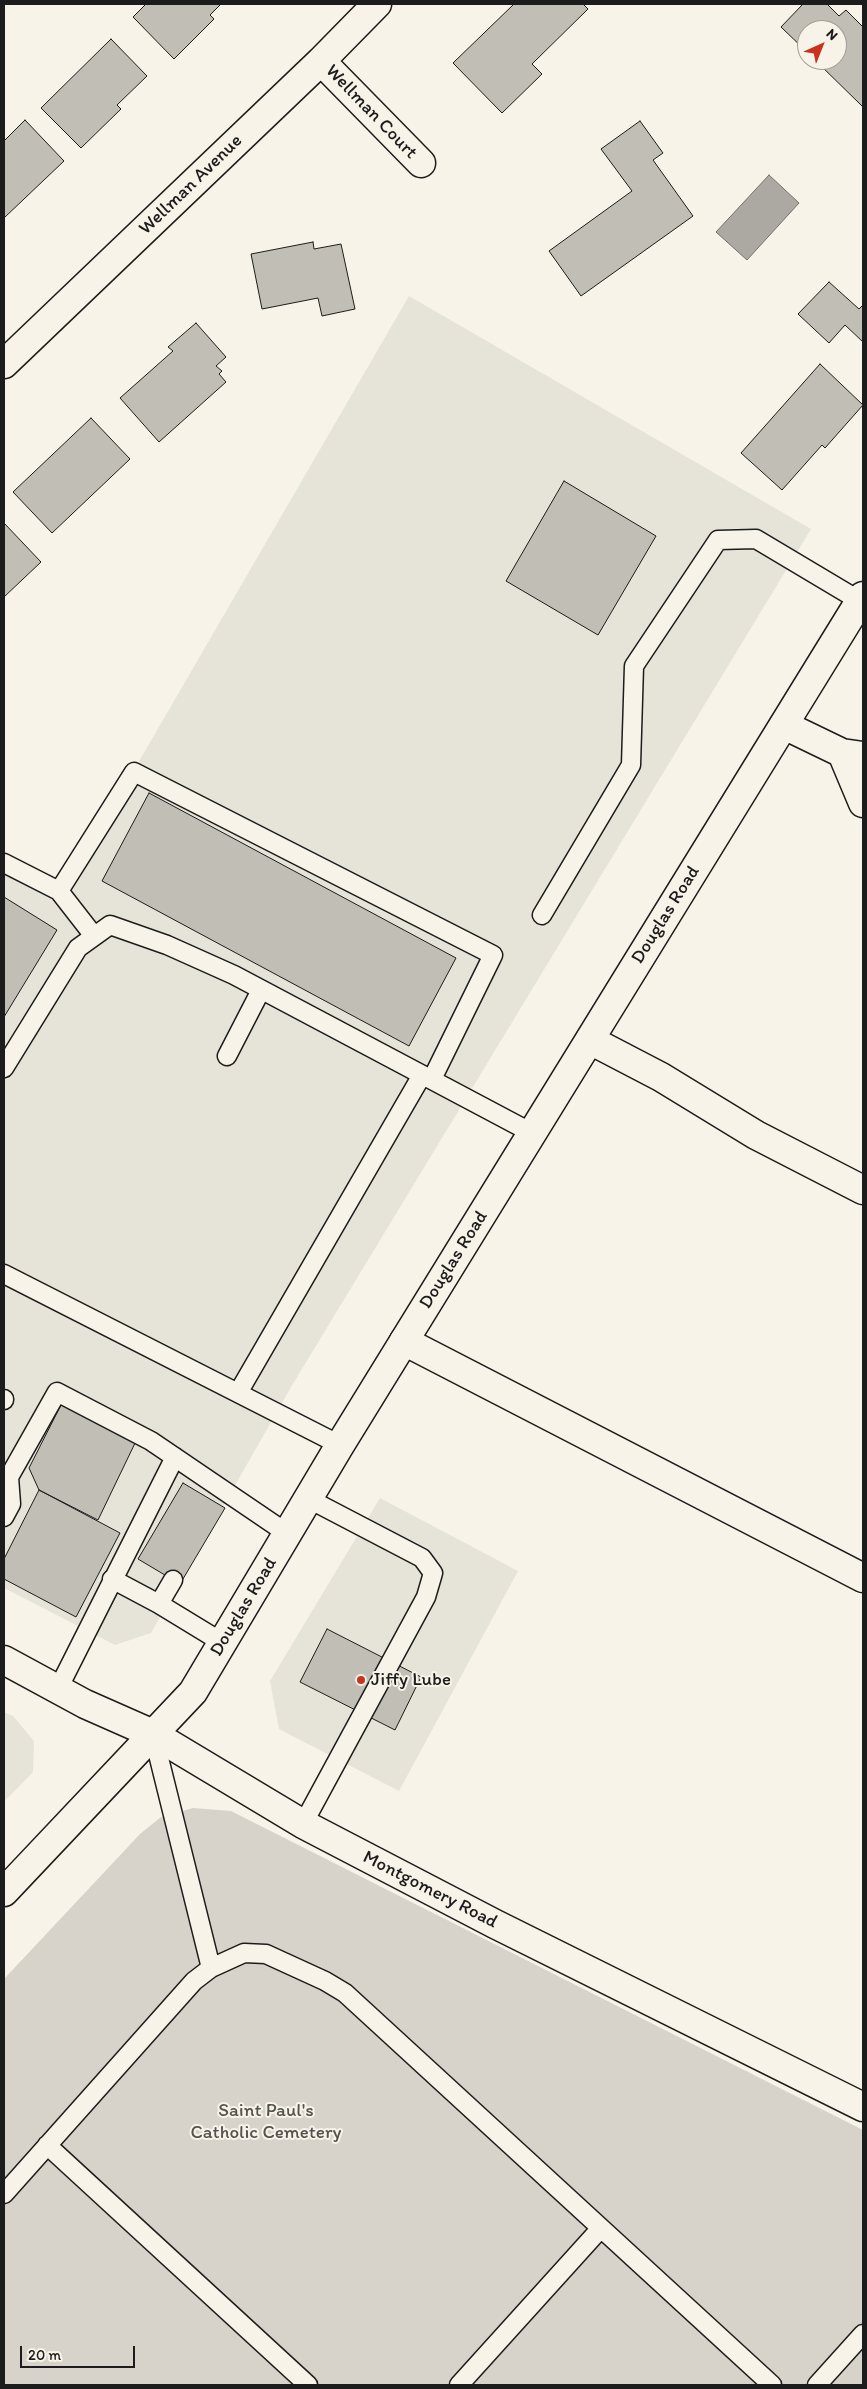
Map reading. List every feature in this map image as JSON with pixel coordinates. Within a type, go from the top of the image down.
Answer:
[{"type":"street","name":"Wellman Avenue","points":[[4,364],[321,61],[377,4]]},
{"type":"street","name":"Wellman Court","points":[[321,61],[421,163]]},
{"type":"street","name":"Douglas Road","points":[[4,1892],[192,1692],[309,1500],[340,1445],[862,598]]},
{"type":"street","points":[[784,725],[852,754],[863,803]]},
{"type":"street","points":[[590,1040],[660,1077],[756,1135],[863,1190]]},
{"type":"street","points":[[404,1341],[863,1578]]},
{"type":"street","name":"Montgomery Road","points":[[4,1660],[85,1704],[153,1734],[302,1824],[495,1924],[863,2107]]},
{"type":"lane","points":[[542,915],[631,765],[634,666],[718,540],[756,539],[862,598]]},
{"type":"lane","points":[[59,891],[134,772],[493,955],[427,1077],[238,1392]]},
{"type":"lane","points":[[4,863],[59,891],[94,936]]},
{"type":"lane","points":[[4,1068],[78,948],[110,925],[167,945],[261,990],[532,1133]]},
{"type":"lane","points":[[227,1056],[261,990]]},
{"type":"lane","points":[[4,1274],[340,1445]]},
{"type":"lane","points":[[4,1517],[11,1504],[9,1477],[57,1392],[151,1441],[175,1457],[222,1498],[288,1534]]},
{"type":"lane","points":[[58,1689],[175,1457]]},
{"type":"lane","points":[[302,1824],[426,1597],[433,1573],[422,1558],[309,1500]]},
{"type":"lane","points":[[112,1579],[223,1643]]},
{"type":"lane","points":[[158,1604],[173,1580]]},
{"type":"lane","points":[[153,1734],[211,1968]]},
{"type":"lane","points":[[4,2194],[194,1981],[211,1968],[244,1953],[266,1954],[325,1981],[345,1993],[772,2385]]},
{"type":"lane","points":[[48,2145],[308,2385]]},
{"type":"lane","points":[[459,2385],[601,2228]]},
{"type":"lane","points":[[817,2385],[863,2334]]},
{"type":"shaded area","points":[[769,175],[799,203],[747,260],[716,232]]},
{"type":"shaded area","points":[[409,296],[811,529],[291,1387],[151,1633],[115,1645],[4,1588],[4,861],[62,894]]},
{"type":"shaded area","points":[[380,1498],[518,1571],[399,1791],[279,1729],[270,1681]]},
{"type":"shaded area","points":[[4,1712],[13,1716],[34,1741],[33,1772],[4,1802]]},
{"type":"green space","name":"Saint Paul's Catholic Cemetery","points":[[193,1808],[231,1811],[863,2130],[863,2385],[4,2385],[4,1979],[140,1834],[161,1817]]},
{"type":"building","points":[[146,4],[221,4],[210,15],[214,19],[174,59],[133,17]]},
{"type":"building","points":[[514,4],[583,4],[588,9],[532,64],[542,74],[502,113],[453,63]]},
{"type":"building","points":[[803,4],[827,4],[839,16],[846,10],[863,27],[863,107],[825,70],[847,70],[847,20],[797,20],[797,42],[781,27]]},
{"type":"building","points":[[111,39],[147,76],[117,105],[121,109],[81,148],[41,108]]},
{"type":"building","points":[[25,120],[64,161],[4,218],[4,141]]},
{"type":"building","points":[[640,121],[663,153],[653,160],[693,216],[581,296],[549,251],[632,191],[601,149]]},
{"type":"building","points":[[313,242],[314,249],[341,244],[355,309],[322,316],[318,298],[262,309],[251,254]]},
{"type":"building","points":[[829,282],[859,309],[863,305],[863,342],[845,325],[829,343],[798,314]]},
{"type":"building","points":[[196,323],[226,357],[216,366],[222,371],[219,374],[226,382],[159,442],[120,398],[173,351],[168,347]]},
{"type":"building","points":[[820,364],[863,405],[825,448],[822,445],[782,490],[741,453]]},
{"type":"building","points":[[91,418],[130,459],[52,533],[13,492]]},
{"type":"building","points":[[564,481],[656,536],[598,635],[506,581]]},
{"type":"building","points":[[4,523],[41,562],[4,597]]},
{"type":"building","points":[[149,793],[456,958],[409,1046],[102,881]]},
{"type":"building","points":[[4,897],[57,930],[4,1017]]},
{"type":"building","points":[[63,1401],[137,1439],[98,1520],[39,1490],[29,1468]]},
{"type":"building","points":[[183,1483],[225,1508],[180,1584],[138,1559]]},
{"type":"building","points":[[39,1490],[120,1533],[76,1617],[4,1579],[4,1559]]},
{"type":"building","name":"Jiffy Lube","points":[[327,1629],[421,1677],[395,1730],[300,1682]]},
{"type":"place","name":"Jiffy Lube","points":[[361,1680]]}]
